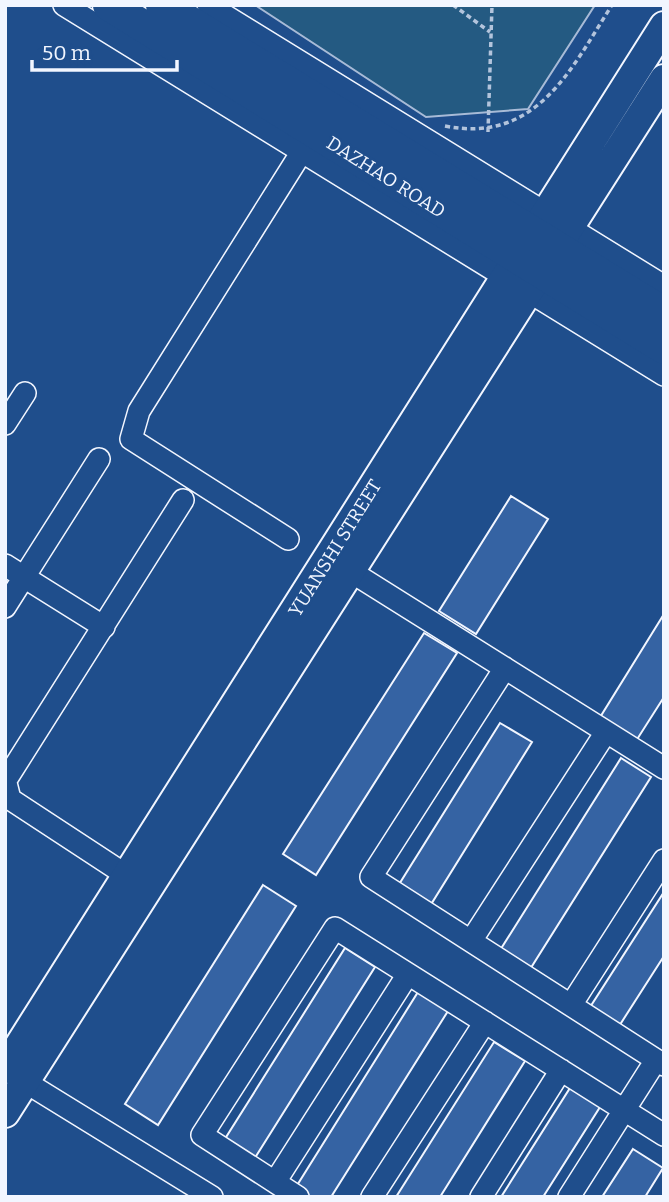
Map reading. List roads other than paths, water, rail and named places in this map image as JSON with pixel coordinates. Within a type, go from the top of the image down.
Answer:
[{"type":"highway","name":"DAZHAO ROAD","points":[[109,5],[536,253],[664,313]]},
{"type":"highway","name":"DAZHAO ROAD","points":[[162,5],[536,253],[664,348]]},
{"type":"main road","name":"YUANSHI STREET","points":[[12,1073],[350,571],[536,253],[664,26]]},
{"type":"main road","name":"YUANSHI STREET","points":[[5,1113],[12,1073],[129,877],[536,253],[664,79]]},
{"type":"street","points":[[64,5],[301,153],[536,253],[664,286]]},
{"type":"street","points":[[208,5],[536,253],[664,375]]},
{"type":"street","points":[[288,539],[131,439],[139,411],[301,153]]},
{"type":"street","points":[[5,424],[25,393]]},
{"type":"street","points":[[5,607],[99,459]]},
{"type":"street","points":[[129,877],[7,790],[183,500]]},
{"type":"street","points":[[5,565],[104,627]]},
{"type":"street","points":[[350,571],[664,768]]},
{"type":"street","points":[[505,668],[371,877],[660,1062],[624,1109],[569,1197]]},
{"type":"street","points":[[471,942],[606,732]]},
{"type":"street","points":[[571,1005],[664,860]]},
{"type":"street","points":[[298,1197],[202,1135],[335,928],[664,1135]]},
{"type":"street","points":[[275,1182],[408,974]]},
{"type":"street","points":[[372,1197],[485,1021]]},
{"type":"street","points":[[481,1197],[561,1069]]},
{"type":"street","points":[[12,1073],[212,1197]]}]
